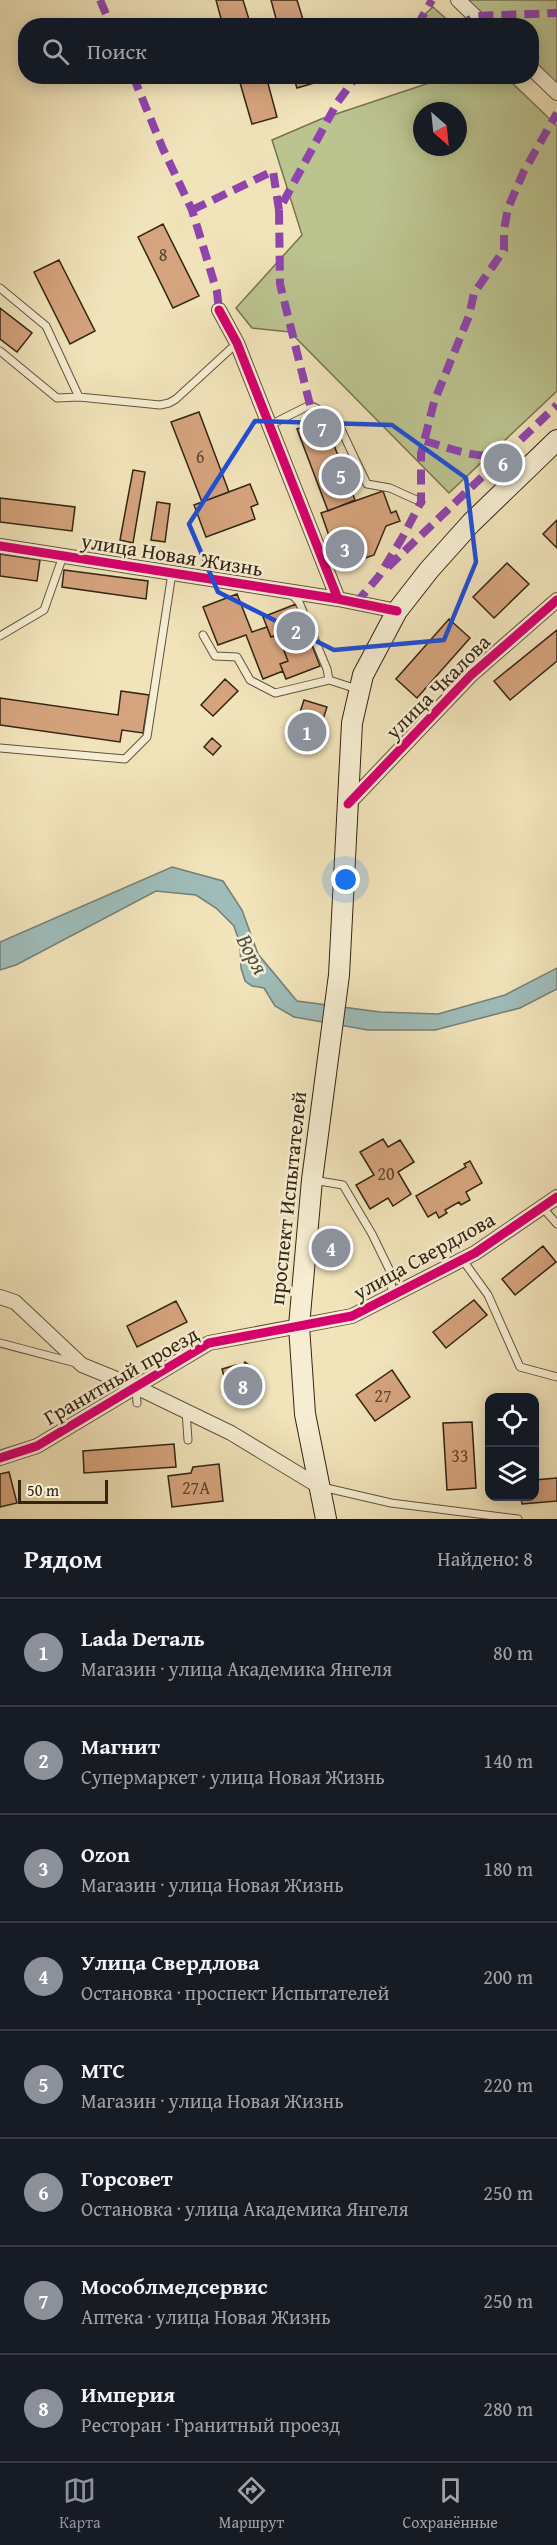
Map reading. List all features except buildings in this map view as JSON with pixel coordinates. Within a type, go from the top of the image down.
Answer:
[{"type":"main road","name":"проспект Испытателей","points":[[326,1519],[305,1414],[299,1326],[312,1180],[339,975],[352,723],[363,675],[397,610],[471,523],[557,440]]},
{"type":"street","points":[[458,0],[477,18]]},
{"type":"street","points":[[539,76],[557,93]]},
{"type":"street","points":[[219,310],[237,343],[338,599]]},
{"type":"street","name":"улица Новая Жизнь","points":[[0,546],[397,610]]},
{"type":"street","name":"улица Чкалова","points":[[348,804],[471,675],[557,600]]},
{"type":"street","name":"улица Свердлова","points":[[299,1326],[352,1316],[462,1259],[557,1197]]},
{"type":"street","points":[[0,1297],[15,1302],[82,1365],[136,1387],[231,1433],[320,1487]]},
{"type":"street","name":"Гранитный проезд","points":[[0,1458],[37,1446],[209,1343],[299,1326]]},
{"type":"lane","points":[[0,288],[46,326],[79,397]]},
{"type":"lane","points":[[0,351],[57,398],[79,397],[160,405],[176,399],[237,343]]},
{"type":"lane","points":[[270,425],[310,405],[336,419],[367,484],[390,488],[421,502]]},
{"type":"lane","points":[[0,636],[44,610],[63,556]]},
{"type":"lane","points":[[0,748],[126,759],[147,737],[172,573]]},
{"type":"lane","points":[[288,591],[299,602],[327,669],[329,680]]},
{"type":"lane","points":[[203,635],[215,656],[237,657],[250,680],[276,693],[329,680],[360,690]]},
{"type":"lane","points":[[312,1180],[343,1185],[372,1234],[391,1273],[392,1295]]},
{"type":"lane","points":[[542,1207],[557,1224]]},
{"type":"lane","points":[[462,1259],[488,1295],[520,1367],[557,1377]]},
{"type":"lane","points":[[0,1343],[82,1365]]},
{"type":"lane","points":[[136,1387],[137,1403]]},
{"type":"lane","points":[[186,1411],[189,1440]]},
{"type":"lane","points":[[320,1487],[391,1503],[518,1519]]},
{"type":"highlighted area","points":[[255,421],[392,425],[466,478],[476,562],[444,640],[334,650],[218,592],[189,524]]},
{"type":"green space","points":[[467,0],[557,0],[557,88],[539,70],[539,18],[486,18]]},
{"type":"green space","points":[[433,7],[445,18],[421,18]]},
{"type":"green space","points":[[426,84],[513,84],[557,126],[557,391],[449,493],[290,332],[252,328],[236,308],[302,235],[272,140],[321,119]]},
{"type":"water","name":"Воря","points":[[172,867],[223,881],[242,910],[258,954],[297,1001],[380,1012],[438,1014],[505,995],[557,968],[557,989],[520,1008],[435,1030],[368,1030],[294,1017],[275,1006],[264,988],[252,986],[245,981],[241,968],[240,944],[234,926],[216,908],[196,895],[156,891],[16,965],[0,970],[0,942]]},
{"type":"marked path","points":[[100,0],[108,18]]},
{"type":"marked path","points":[[422,18],[432,0]]},
{"type":"marked path","points":[[472,18],[557,13]]},
{"type":"marked path","points":[[136,84],[163,149],[192,210],[217,292],[219,310]]},
{"type":"marked path","points":[[310,405],[280,284],[279,210],[337,103],[351,84]]},
{"type":"marked path","points":[[356,603],[379,576],[421,502],[421,454],[434,402],[469,316],[474,293],[504,250],[504,230],[508,208],[524,171],[557,113]]},
{"type":"marked path","points":[[192,210],[273,171],[279,210]]},
{"type":"marked path","points":[[388,567],[557,405]]},
{"type":"marked path","points":[[425,441],[474,455],[505,453]]},
{"type":"cycle path","points":[[219,310],[237,343],[338,599],[397,611]]},
{"type":"cycle path","points":[[0,546],[338,599]]},
{"type":"cycle path","points":[[348,804],[471,675],[557,600]]},
{"type":"cycle path","points":[[0,1458],[37,1446],[209,1343],[352,1316],[475,1253],[557,1197]]},
{"type":"place","name":"Мособлмедсервис","points":[[322,428]]},
{"type":"place","name":"Горсовет","points":[[503,463]]},
{"type":"place","name":"МТС","points":[[341,476]]},
{"type":"place","name":"Ozon","points":[[345,549]]},
{"type":"place","name":"Магнит","points":[[296,631]]},
{"type":"place","name":"Lada Dеталь","points":[[307,732]]},
{"type":"place","name":"Улица Свердлова","points":[[331,1248]]},
{"type":"place","name":"Империя","points":[[243,1386]]}]
